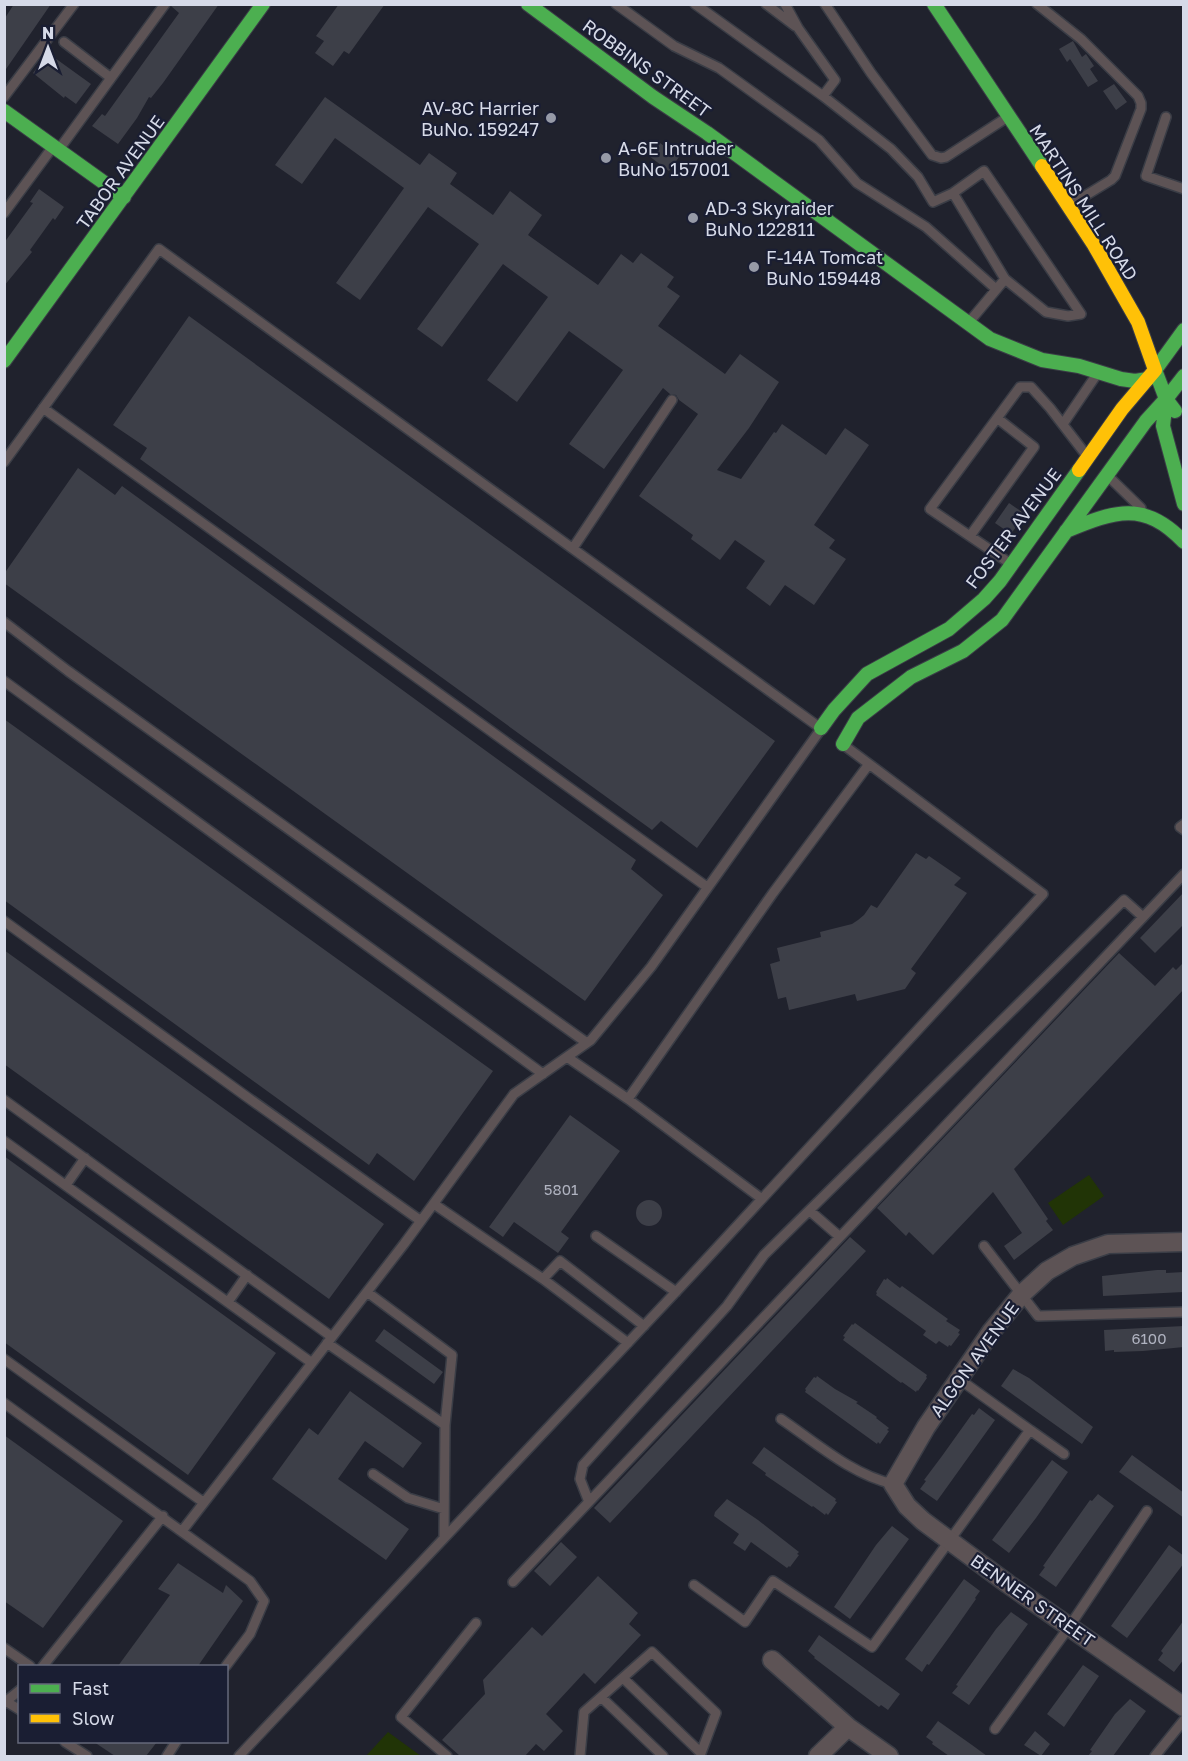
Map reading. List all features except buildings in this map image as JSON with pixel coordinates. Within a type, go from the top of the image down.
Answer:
[{"type":"street","name":"TABOR AVENUE","points":[[4,361],[263,4]]},
{"type":"street","name":"ROBBINS STREET","points":[[528,4],[653,97],[707,133],[990,339],[1042,360],[1079,366],[1128,380],[1152,374]]},
{"type":"street","name":"MARTINS MILL ROAD","points":[[934,4],[1094,246],[1138,322],[1152,374],[1181,421]]},
{"type":"street","points":[[4,111],[124,197]]},
{"type":"street","name":"FOSTER AVENUE","points":[[832,736],[911,677],[963,651],[1002,620],[1066,531],[1122,409],[1152,374],[1184,330]]},
{"type":"street","name":"FOSTER AVENUE","points":[[832,736],[834,710],[867,674],[950,628],[984,599],[1097,466],[1146,421],[1184,376]]},
{"type":"street","points":[[1166,399],[1163,426],[1184,504]]},
{"type":"street","points":[[1066,531],[1089,522],[1132,513],[1149,515],[1166,524],[1184,542]]},
{"type":"street","name":"ALGON AVENUE","points":[[893,1484],[926,1427],[991,1332],[1022,1294],[1047,1271],[1073,1256],[1108,1244],[1184,1242]]},
{"type":"street","name":"BENNER STREET","points":[[893,1484],[908,1506],[923,1521],[1183,1709]]},
{"type":"street","points":[[772,1660],[848,1727],[889,1756]]},
{"type":"street","points":[[818,1756],[848,1727]]},
{"type":"lane","points":[[4,97],[74,4]]},
{"type":"lane","points":[[4,213],[111,78],[165,4]]},
{"type":"lane","points":[[616,4],[674,46],[719,68],[819,140],[857,183],[926,227],[996,289]]},
{"type":"lane","points":[[695,4],[823,96],[891,149],[918,177],[933,202],[953,193],[984,171],[1081,314],[1068,316],[1046,312],[1005,279],[953,193]]},
{"type":"lane","points":[[766,4],[798,28]]},
{"type":"lane","points":[[785,4],[798,28],[835,80],[823,96]]},
{"type":"lane","points":[[825,4],[871,73],[932,155],[946,157],[1008,117]]},
{"type":"lane","points":[[1037,4],[1081,39],[1138,96],[1142,103],[1114,176],[1068,207]]},
{"type":"lane","points":[[64,42],[111,78]]},
{"type":"lane","points":[[1166,117],[1146,176],[1184,189]]},
{"type":"lane","points":[[4,462],[159,249],[832,736],[1043,894],[676,1292],[240,1756]]},
{"type":"lane","points":[[968,323],[1005,279]]},
{"type":"lane","points":[[1063,424],[1098,372]]},
{"type":"lane","points":[[1012,565],[930,509],[1020,387],[1031,387],[1097,466],[1149,515]]},
{"type":"lane","points":[[573,548],[672,400]]},
{"type":"lane","points":[[43,408],[707,887]]},
{"type":"lane","points":[[970,536],[1034,447],[997,418]]},
{"type":"lane","points":[[4,622],[68,671],[586,1043]]},
{"type":"lane","points":[[4,681],[543,1074]]},
{"type":"lane","points":[[182,1531],[434,1204],[514,1094],[591,1040],[651,967],[707,887],[832,736]]},
{"type":"lane","points":[[628,1099],[772,893],[869,764]]},
{"type":"lane","points":[[1184,824],[1180,827],[1184,830]]},
{"type":"lane","points":[[513,1582],[1184,874]]},
{"type":"lane","points":[[589,1502],[580,1479],[583,1465],[727,1306],[765,1256],[1124,900],[1143,917]]},
{"type":"lane","points":[[4,921],[421,1221]]},
{"type":"lane","points":[[567,1057],[628,1099],[762,1199]]},
{"type":"lane","points":[[4,1100],[247,1275],[445,1425]]},
{"type":"lane","points":[[4,1141],[312,1363]]},
{"type":"lane","points":[[66,1185],[85,1158]]},
{"type":"lane","points":[[434,1204],[543,1279],[628,1343]]},
{"type":"lane","points":[[810,1211],[840,1237]]},
{"type":"lane","points":[[596,1236],[676,1292]]},
{"type":"lane","points":[[984,1246],[1038,1316],[1184,1312]]},
{"type":"lane","points":[[543,1279],[560,1261],[644,1326]]},
{"type":"lane","points":[[228,1302],[247,1275]]},
{"type":"lane","points":[[367,1292],[452,1355],[445,1425],[444,1538]]},
{"type":"lane","points":[[4,1359],[203,1502]]},
{"type":"lane","points":[[959,1379],[1064,1454]]},
{"type":"lane","points":[[4,1403],[250,1581],[264,1601],[250,1634],[227,1665]]},
{"type":"lane","points":[[781,1419],[853,1468],[875,1480],[893,1484]]},
{"type":"lane","points":[[694,1585],[745,1622],[772,1581],[872,1647],[1030,1430]]},
{"type":"lane","points":[[373,1474],[408,1498],[444,1509]]},
{"type":"lane","points":[[995,1729],[1147,1511]]},
{"type":"lane","points":[[44,1665],[163,1516]]},
{"type":"lane","points":[[447,1756],[401,1717],[476,1623]]},
{"type":"lane","points":[[4,1648],[29,1665]]},
{"type":"lane","points":[[580,1756],[584,1712],[652,1652],[716,1713],[700,1755],[623,1678]]},
{"type":"lane","points":[[6,1703],[18,1692]]},
{"type":"lane","points":[[601,1697],[663,1756]]},
{"type":"lane","points":[[1155,1756],[1183,1709]]},
{"type":"lane","points":[[67,1743],[87,1756]]},
{"type":"lane","points":[[167,1756],[175,1743]]},
{"type":"green space","points":[[1089,1175],[1104,1196],[1063,1225],[1048,1203]]},
{"type":"green space","points":[[388,1732],[421,1756],[366,1756]]},
{"type":"traffic: fast","points":[[4,361],[263,4]]},
{"type":"traffic: fast","points":[[528,4],[653,97],[707,133],[990,339],[1042,360],[1079,366],[1121,379],[1135,381],[1148,379]]},
{"type":"traffic: fast","points":[[934,4],[1042,166]]},
{"type":"traffic: fast","points":[[4,111],[124,197]]},
{"type":"traffic: fast","points":[[1175,411],[1166,399],[1155,370],[1184,330]]},
{"type":"traffic: fast","points":[[1184,376],[1166,399],[1163,426],[1184,504]]},
{"type":"traffic: fast","points":[[843,744],[858,718],[911,677],[963,651],[1002,620],[1146,421],[1166,399]]},
{"type":"traffic: fast","points":[[821,728],[867,674],[949,629],[984,599],[1000,581],[1079,470]]},
{"type":"traffic: fast","points":[[1066,531],[1099,518],[1128,513],[1156,520],[1184,542]]},
{"type":"traffic: slow","points":[[1042,166],[1094,245],[1138,322],[1155,370],[1122,409],[1079,470]]},
{"type":"place","name":"AV-8C Harrier BuNo. 159247","points":[[551,118]]},
{"type":"place","name":"A-6E Intruder BuNo 157001","points":[[606,158]]},
{"type":"place","name":"AD-3 Skyraider BuNo 122811","points":[[693,218]]},
{"type":"place","name":"F-14A Tomcat BuNo 159448","points":[[754,267]]}]
